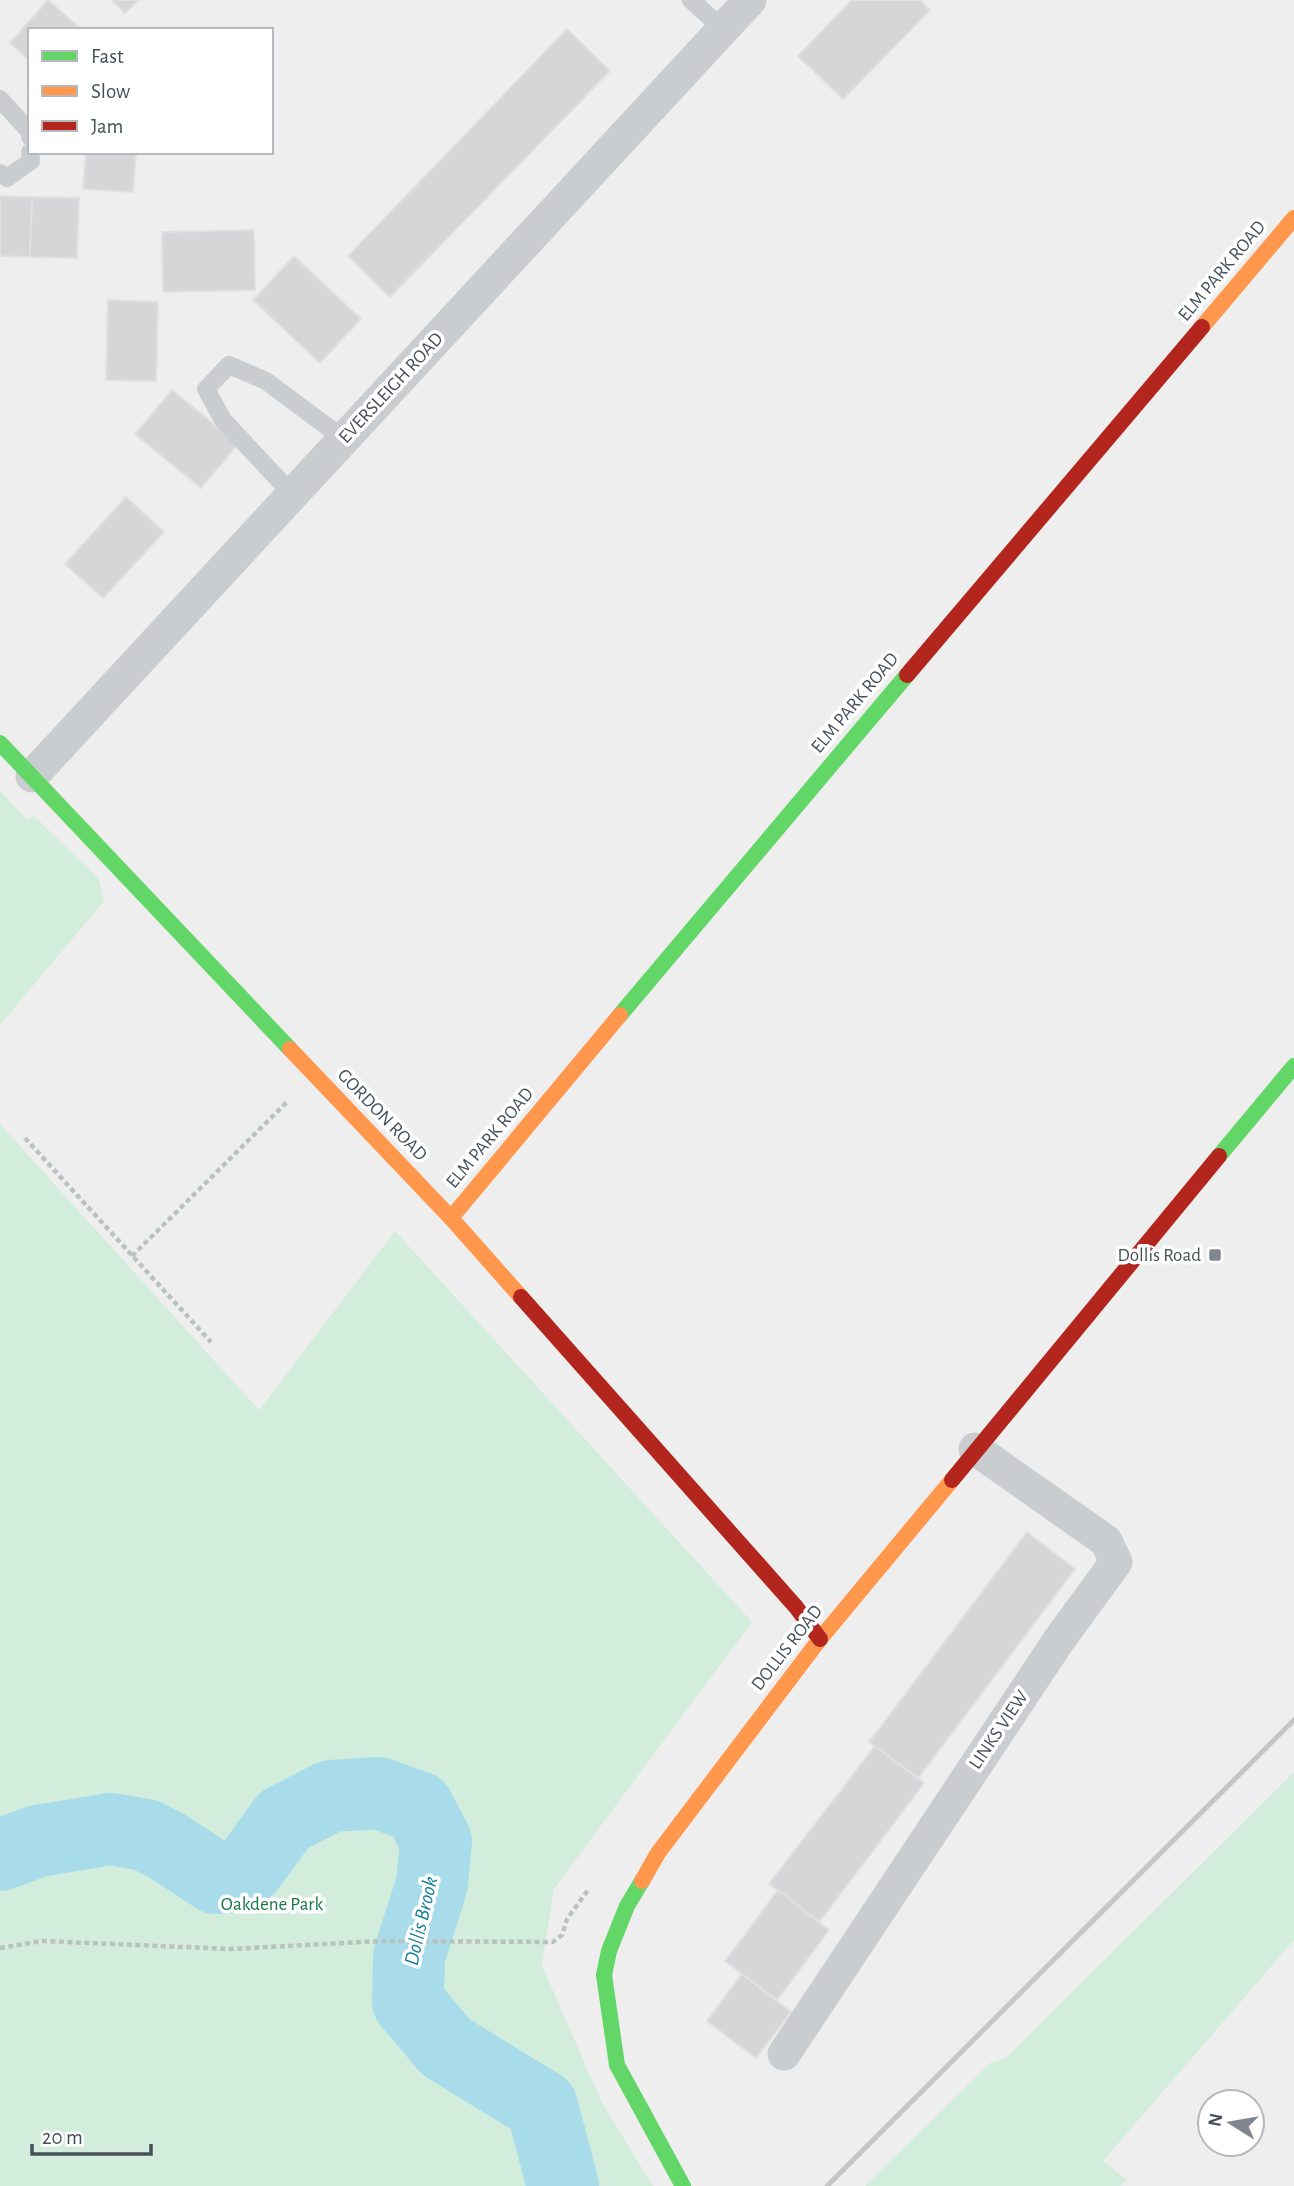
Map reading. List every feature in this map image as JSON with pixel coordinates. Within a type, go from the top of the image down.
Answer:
[{"type":"street","name":"EVERSLEIGH ROAD","points":[[32,776],[750,0]]},
{"type":"street","name":"ELM PARK ROAD","points":[[451,1218],[1294,218]]},
{"type":"street","name":"GORDON ROAD","points":[[0,743],[451,1218],[796,1607],[820,1639]]},
{"type":"street","name":"DOLLIS ROAD","points":[[683,2186],[617,2065],[604,1975],[609,1951],[627,1906],[658,1853],[820,1639],[975,1448],[1294,1066]]},
{"type":"street","name":"LINKS VIEW","points":[[784,2054],[1059,1640],[1116,1562],[1106,1541],[975,1448]]},
{"type":"lane","points":[[691,0],[723,29]]},
{"type":"lane","points":[[0,99],[28,130]]},
{"type":"lane","points":[[0,173],[7,178],[31,161],[30,154]]},
{"type":"lane","points":[[293,495],[223,420],[206,389],[229,365],[266,382],[344,439]]},
{"type":"path","points":[[132,1256],[315,1075]]},
{"type":"path","points":[[25,1138],[211,1342]]},
{"type":"path","points":[[0,1948],[42,1941],[231,1949],[381,1941],[553,1942],[562,1935]]},
{"type":"green space","points":[[0,791],[27,820],[34,816],[99,879],[104,901],[0,1025]]},
{"type":"green space","name":"Oakdene Park","points":[[0,1124],[259,1410],[395,1231],[752,1622],[554,1889],[542,1965],[602,2103],[653,2186],[0,2186]]},
{"type":"green space","points":[[1294,1772],[1294,1940],[1103,2161],[1127,2180],[1120,2186],[865,2186],[990,2063],[1006,2058]]},
{"type":"building","points":[[48,0],[80,28],[28,28],[28,59],[10,43]]},
{"type":"building","points":[[112,0],[139,0],[125,13]]},
{"type":"building","points":[[852,0],[920,0],[930,10],[843,99],[798,56]]},
{"type":"building","points":[[567,29],[610,71],[390,297],[348,256]]},
{"type":"building","points":[[86,154],[136,154],[133,192],[83,189]]},
{"type":"building","points":[[0,196],[32,197],[30,257],[0,256]]},
{"type":"building","points":[[32,197],[79,198],[77,258],[30,257]]},
{"type":"building","points":[[254,230],[255,290],[163,292],[162,232]]},
{"type":"building","points":[[294,256],[361,319],[320,363],[253,300]]},
{"type":"building","points":[[108,300],[158,302],[156,381],[106,380]]},
{"type":"building","points":[[172,390],[238,444],[201,488],[135,434]]},
{"type":"building","points":[[126,497],[164,532],[103,598],[65,564]]},
{"type":"building","points":[[1027,1532],[1075,1569],[918,1778],[869,1742]]},
{"type":"building","points":[[875,1746],[924,1783],[819,1922],[769,1884]]},
{"type":"building","points":[[778,1890],[829,1930],[777,2000],[725,1961]]},
{"type":"building","points":[[742,1974],[791,2012],[756,2058],[707,2021]]},
{"type":"waterway","name":"Dollis Brook","points":[[0,1855],[38,1841],[111,1829],[146,1835],[216,1878],[237,1877],[249,1868],[284,1820],[331,1796],[378,1793],[418,1807],[436,1841],[432,1884],[409,1956],[408,2002],[446,2047],[542,2106],[563,2186]]},
{"type":"railway","points":[[827,2186],[1294,1720]]},
{"type":"traffic: fast","points":[[620,1015],[907,675]]},
{"type":"traffic: fast","points":[[0,743],[290,1049]]},
{"type":"traffic: fast","points":[[1219,1156],[1294,1066]]},
{"type":"traffic: fast","points":[[642,1881],[627,1906],[609,1951],[604,1975],[617,2065],[683,2186]]},
{"type":"traffic: slow","points":[[1202,327],[1294,218]]},
{"type":"traffic: slow","points":[[451,1218],[620,1015]]},
{"type":"traffic: slow","points":[[290,1049],[451,1218],[521,1297]]},
{"type":"traffic: slow","points":[[642,1881],[658,1853],[820,1639],[952,1480]]},
{"type":"traffic: jam","points":[[907,675],[1202,327]]},
{"type":"traffic: jam","points":[[952,1480],[1219,1156]]},
{"type":"traffic: jam","points":[[521,1297],[796,1607],[820,1639]]},
{"type":"place","name":"Dollis Road","points":[[1215,1255]]}]
